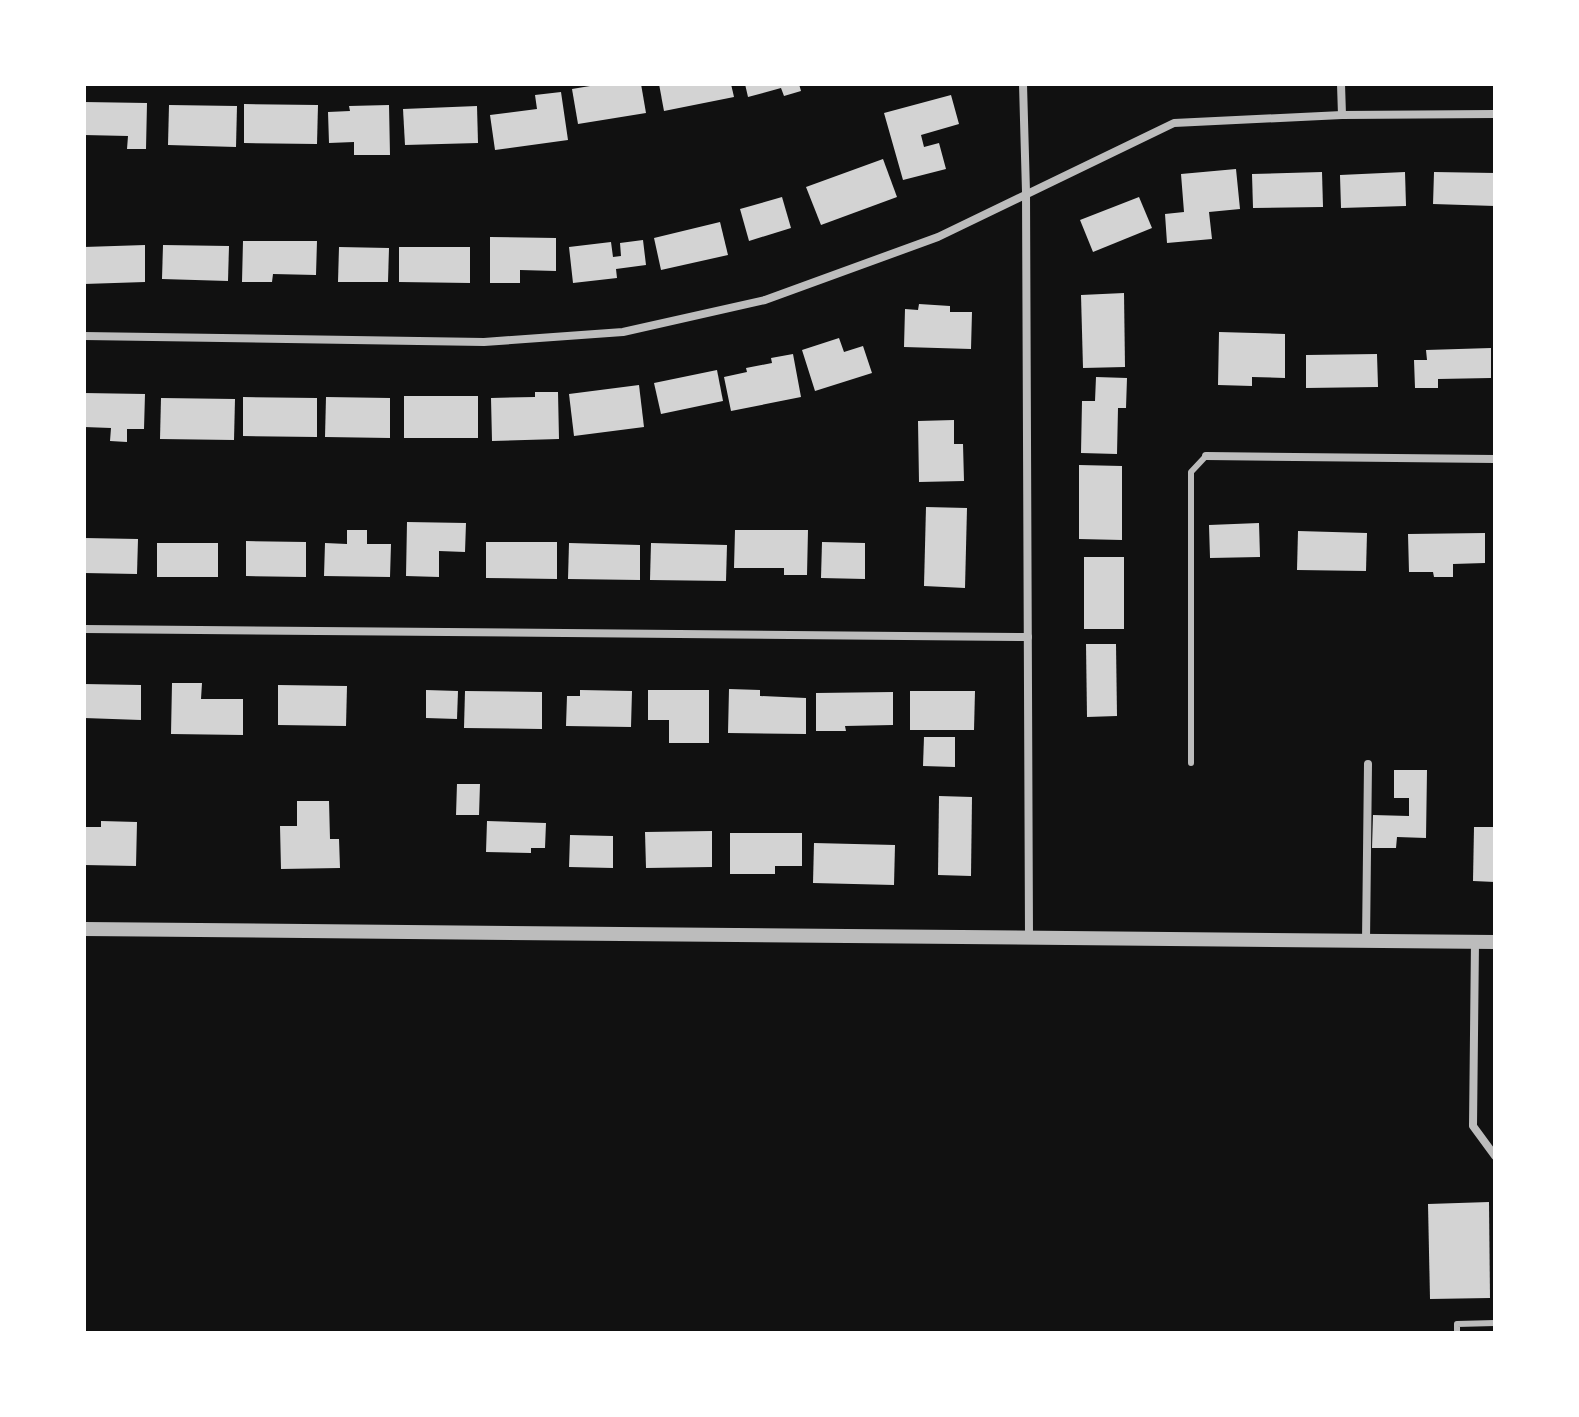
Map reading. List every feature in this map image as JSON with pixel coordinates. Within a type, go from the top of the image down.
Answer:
[{"type":"street","points":[[1023,84],[1029,937]]},
{"type":"street","points":[[1341,84],[1342,115]]},
{"type":"street","points":[[84,336],[484,342],[623,332],[765,300],[938,237],[1174,123],[1342,115],[1495,114]]},
{"type":"street","points":[[1206,456],[1495,459]]},
{"type":"street","points":[[84,629],[1028,637]]},
{"type":"street","points":[[1366,941],[1368,764]]},
{"type":"street","points":[[84,929],[1495,942]]},
{"type":"street","points":[[1475,942],[1473,1126],[1495,1156]]},
{"type":"lane","points":[[1191,763],[1191,472],[1206,456]]},
{"type":"lane","points":[[1457,1333],[1457,1324],[1495,1323]]},
{"type":"building","points":[[602,84],[641,84],[646,113],[578,124],[572,89]]},
{"type":"building","points":[[659,84],[731,84],[734,97],[664,111]]},
{"type":"building","points":[[745,84],[799,84],[801,91],[784,96],[781,88],[748,97]]},
{"type":"building","points":[[561,92],[568,140],[495,150],[490,115],[537,109],[535,95]]},
{"type":"building","points":[[951,95],[959,124],[921,135],[924,147],[939,143],[946,169],[903,180],[884,113]]},
{"type":"building","points":[[84,102],[147,103],[146,149],[127,149],[128,136],[84,135]]},
{"type":"building","points":[[244,104],[318,105],[317,144],[244,143]]},
{"type":"building","points":[[169,105],[237,106],[236,147],[168,145]]},
{"type":"building","points":[[389,105],[390,155],[354,155],[354,142],[329,143],[328,112],[350,111],[349,106]]},
{"type":"building","points":[[477,106],[478,143],[405,145],[403,109]]},
{"type":"building","points":[[883,159],[897,197],[821,225],[806,187]]},
{"type":"building","points":[[1236,169],[1240,209],[1209,212],[1212,239],[1167,243],[1165,214],[1184,212],[1181,174]]},
{"type":"building","points":[[1322,172],[1323,207],[1253,208],[1252,174]]},
{"type":"building","points":[[1405,172],[1406,206],[1341,208],[1340,175]]},
{"type":"building","points":[[1434,172],[1495,173],[1495,206],[1433,204]]},
{"type":"building","points":[[782,197],[791,228],[749,241],[740,209]]},
{"type":"building","points":[[1139,197],[1152,228],[1093,252],[1080,220]]},
{"type":"building","points":[[720,222],[728,255],[661,270],[654,238]]},
{"type":"building","points":[[490,237],[556,238],[556,271],[520,270],[520,283],[490,283]]},
{"type":"building","points":[[643,240],[646,265],[616,269],[617,278],[573,283],[569,247],[611,242],[613,257],[621,256],[620,243]]},
{"type":"building","points":[[243,241],[317,241],[316,275],[273,274],[272,282],[242,282]]},
{"type":"building","points":[[145,245],[145,282],[84,284],[84,247]]},
{"type":"building","points":[[163,245],[229,246],[228,281],[162,279]]},
{"type":"building","points":[[339,247],[389,248],[388,282],[338,282]]},
{"type":"building","points":[[399,247],[470,247],[470,283],[399,282]]},
{"type":"building","points":[[1124,293],[1125,367],[1083,368],[1081,295]]},
{"type":"building","points":[[919,304],[950,306],[950,312],[972,312],[971,349],[904,347],[905,309],[918,310]]},
{"type":"building","points":[[1219,332],[1285,334],[1285,378],[1252,377],[1252,386],[1218,385]]},
{"type":"building","points":[[839,338],[844,352],[863,346],[872,373],[815,391],[802,350]]},
{"type":"building","points":[[1491,348],[1491,378],[1438,379],[1438,388],[1415,388],[1414,360],[1427,360],[1426,350]]},
{"type":"building","points":[[793,354],[801,397],[731,411],[724,377],[747,372],[746,368],[772,363],[771,358]]},
{"type":"building","points":[[1377,354],[1378,387],[1306,388],[1306,355]]},
{"type":"building","points":[[717,370],[723,401],[661,414],[654,383]]},
{"type":"building","points":[[1096,377],[1127,378],[1126,408],[1118,408],[1117,454],[1081,453],[1082,401],[1095,401]]},
{"type":"building","points":[[639,385],[644,427],[574,436],[569,394]]},
{"type":"building","points":[[535,392],[558,392],[559,439],[492,441],[491,398],[535,397]]},
{"type":"building","points":[[84,393],[145,394],[144,429],[127,429],[127,442],[110,441],[111,428],[84,427]]},
{"type":"building","points":[[404,396],[478,396],[478,438],[404,438]]},
{"type":"building","points":[[243,397],[317,398],[317,437],[243,436]]},
{"type":"building","points":[[326,397],[390,398],[390,438],[325,437]]},
{"type":"building","points":[[161,398],[235,399],[234,440],[160,439]]},
{"type":"building","points":[[954,420],[954,444],[963,444],[964,481],[919,482],[918,421]]},
{"type":"building","points":[[1079,465],[1122,466],[1122,540],[1079,539]]},
{"type":"building","points":[[926,507],[967,508],[965,588],[924,586]]},
{"type":"building","points":[[407,522],[466,523],[465,552],[439,551],[439,577],[406,576]]},
{"type":"building","points":[[1259,523],[1260,557],[1210,558],[1209,525]]},
{"type":"building","points":[[347,530],[367,530],[367,544],[391,544],[390,577],[324,576],[325,543],[347,544]]},
{"type":"building","points":[[735,530],[808,530],[807,575],[784,575],[784,568],[734,568]]},
{"type":"building","points":[[1298,531],[1367,533],[1366,571],[1297,570]]},
{"type":"building","points":[[1485,533],[1485,563],[1453,564],[1453,577],[1434,577],[1433,572],[1409,572],[1408,534]]},
{"type":"building","points":[[84,538],[138,539],[137,574],[84,573]]},
{"type":"building","points":[[246,541],[306,542],[306,577],[246,576]]},
{"type":"building","points":[[486,542],[557,542],[557,579],[486,578]]},
{"type":"building","points":[[822,542],[865,543],[865,579],[821,578]]},
{"type":"building","points":[[157,543],[218,543],[218,577],[157,577]]},
{"type":"building","points":[[569,543],[640,545],[640,580],[568,579]]},
{"type":"building","points":[[651,543],[727,545],[726,581],[650,580]]},
{"type":"building","points":[[1084,557],[1124,557],[1124,629],[1084,629]]},
{"type":"building","points":[[1086,644],[1116,644],[1117,716],[1087,717]]},
{"type":"building","points":[[172,683],[202,683],[201,699],[243,699],[243,735],[171,734]]},
{"type":"building","points":[[84,684],[141,685],[141,720],[84,718]]},
{"type":"building","points":[[278,685],[347,686],[346,726],[278,725]]},
{"type":"building","points":[[729,689],[760,690],[760,696],[806,698],[806,734],[728,733]]},
{"type":"building","points":[[426,690],[458,691],[457,719],[426,718]]},
{"type":"building","points":[[580,690],[632,691],[631,727],[566,726],[567,696],[580,696]]},
{"type":"building","points":[[648,690],[709,690],[709,743],[669,743],[669,720],[648,720]]},
{"type":"building","points":[[465,691],[542,692],[542,729],[464,728]]},
{"type":"building","points":[[910,691],[975,691],[974,730],[910,730]]},
{"type":"building","points":[[893,692],[893,725],[845,726],[846,731],[816,731],[816,693]]},
{"type":"building","points":[[924,737],[955,737],[955,767],[923,766]]},
{"type":"building","points":[[1394,770],[1427,770],[1426,838],[1397,837],[1396,848],[1372,848],[1373,815],[1409,816],[1409,798],[1394,798]]},
{"type":"building","points":[[457,784],[480,784],[479,815],[456,815]]},
{"type":"building","points":[[939,796],[972,797],[971,876],[938,875]]},
{"type":"building","points":[[297,801],[329,801],[330,839],[339,839],[340,868],[281,869],[280,826],[297,826]]},
{"type":"building","points":[[101,821],[137,822],[136,866],[84,865],[84,827],[101,827]]},
{"type":"building","points":[[487,821],[546,823],[545,848],[531,848],[531,853],[486,852]]},
{"type":"building","points":[[1474,827],[1495,827],[1495,882],[1473,881]]},
{"type":"building","points":[[712,831],[712,867],[646,868],[645,832]]},
{"type":"building","points":[[730,833],[802,833],[802,866],[775,866],[775,874],[730,874]]},
{"type":"building","points":[[570,835],[613,836],[613,868],[569,867]]},
{"type":"building","points":[[814,843],[895,845],[894,885],[813,883]]},
{"type":"building","points":[[1489,1202],[1490,1298],[1430,1299],[1428,1204]]}]
